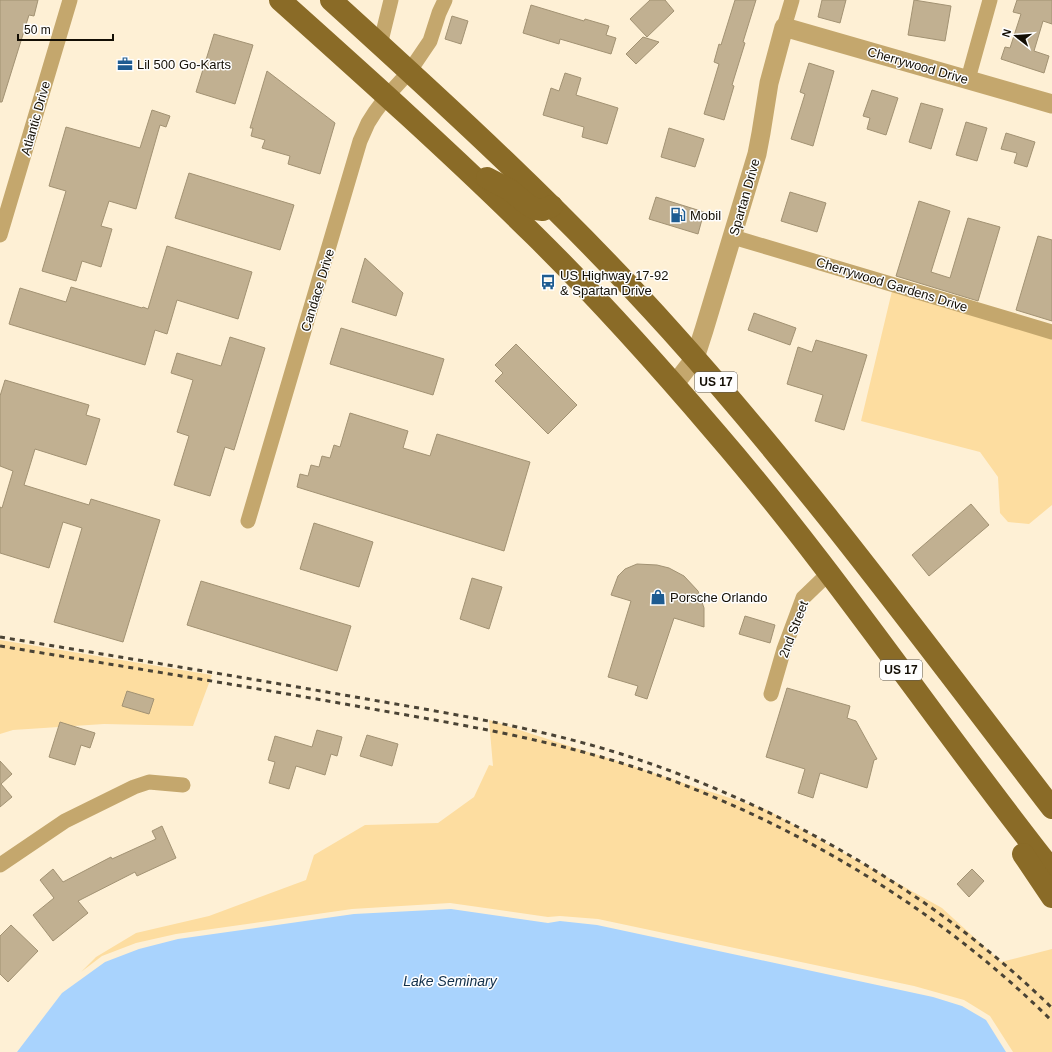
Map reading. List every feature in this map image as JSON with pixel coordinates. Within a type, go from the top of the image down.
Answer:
[{"type":"main road","name":"US 17","points":[[280,0],[460,163],[535,236],[589,291],[674,384],[752,476],[829,573],[1002,806],[1052,870]]},
{"type":"main road","name":"US 17","points":[[331,0],[478,135],[552,206],[618,273],[695,358],[816,502],[1052,808]]},
{"type":"main road","points":[[460,163],[510,190],[534,209],[543,210],[552,206]]},
{"type":"main road","points":[[1002,806],[1012,838],[1052,897]]},
{"type":"street","name":"Atlantic Drive","points":[[0,235],[70,0]]},
{"type":"street","points":[[380,45],[391,0]]},
{"type":"street","name":"Candace Drive","points":[[248,520],[360,141],[368,123],[430,41],[445,0]]},
{"type":"street","name":"Spartan Drive","points":[[674,384],[695,358],[733,237],[757,154],[769,83],[792,0]]},
{"type":"street","points":[[968,79],[990,0]]},
{"type":"street","name":"Cherrywood Drive","points":[[784,26],[1052,104]]},
{"type":"street","name":"Cherrywood Gardens Drive","points":[[733,237],[1052,332]]},
{"type":"street","name":"2nd Street","points":[[771,694],[784,649],[803,598],[829,573]]},
{"type":"street","points":[[0,866],[65,821],[134,787],[149,782],[183,786]]},
{"type":"shaded area","points":[[892,291],[1052,339],[1052,505],[1029,524],[1008,522],[1000,513],[998,477],[980,452],[861,421]]},
{"type":"shaded area","points":[[0,640],[212,675],[193,726],[104,724],[13,730],[0,734]]},
{"type":"shaded area","points":[[489,720],[767,810],[942,908],[1001,962],[1052,949],[1052,1052],[1013,1052],[990,1016],[964,1000],[914,986],[598,919],[560,916],[548,917],[450,903],[352,909],[176,934],[136,943],[102,956],[81,972],[96,957],[136,933],[209,916],[306,880],[314,855],[365,825],[438,823],[474,797],[489,765],[493,766]]},
{"type":"water","name":"Lake Seminary","points":[[451,909],[548,923],[560,921],[597,925],[933,997],[962,1006],[986,1020],[1006,1052],[17,1052],[62,993],[105,962],[139,949],[178,939],[354,914]]},
{"type":"building","points":[[0,0],[38,0],[34,16],[29,15],[2,102],[0,102]]},
{"type":"building","points":[[650,0],[665,0],[674,11],[647,37],[630,19]]},
{"type":"building","points":[[735,0],[756,0],[743,42],[745,43],[732,85],[734,86],[724,120],[704,114],[719,64],[714,62]]},
{"type":"building","points":[[822,0],[846,0],[840,23],[818,17]]},
{"type":"building","points":[[914,0],[951,6],[945,41],[908,35]]},
{"type":"building","points":[[1017,0],[1052,0],[1052,24],[1043,21],[1034,51],[1049,56],[1044,73],[1001,59],[1005,47],[1010,48],[1021,14],[1013,12]]},
{"type":"building","points":[[531,5],[584,21],[585,19],[609,26],[606,35],[616,38],[611,54],[560,39],[559,44],[523,33]]},
{"type":"building","points":[[452,16],[468,21],[461,44],[445,39]]},
{"type":"building","points":[[214,34],[253,45],[235,104],[196,92]]},
{"type":"building","points":[[643,37],[659,42],[636,64],[626,54]]},
{"type":"building","points":[[809,63],[834,71],[813,146],[791,139],[805,94],[800,92]]},
{"type":"building","points":[[267,71],[335,123],[320,174],[288,164],[290,156],[262,148],[265,140],[251,136],[253,128],[250,128]]},
{"type":"building","points":[[565,73],[581,78],[576,95],[618,108],[607,144],[582,137],[584,127],[543,115],[551,88],[559,91]]},
{"type":"building","points":[[872,90],[898,98],[886,135],[867,129],[870,118],[863,116]]},
{"type":"building","points":[[921,103],[943,109],[931,149],[909,142]]},
{"type":"building","points":[[152,110],[170,116],[166,127],[160,125],[136,209],[109,201],[101,226],[112,229],[101,267],[82,261],[76,281],[42,271],[66,191],[49,186],[66,127],[140,148]]},
{"type":"building","points":[[966,122],[987,128],[977,161],[956,155]]},
{"type":"building","points":[[669,128],[704,139],[695,167],[661,157]]},
{"type":"building","points":[[1006,133],[1035,142],[1027,167],[1014,163],[1017,153],[1001,149]]},
{"type":"building","points":[[189,173],[294,205],[280,250],[175,218]]},
{"type":"building","points":[[790,192],[826,203],[817,232],[781,221]]},
{"type":"building","points":[[656,197],[704,212],[698,234],[649,219]]},
{"type":"building","points":[[919,201],[950,211],[931,272],[950,278],[968,218],[1000,227],[978,301],[896,276]]},
{"type":"building","points":[[1038,236],[1052,240],[1052,321],[1016,310]]},
{"type":"building","points":[[167,246],[252,272],[238,319],[177,300],[167,334],[155,330],[145,365],[9,324],[20,288],[66,302],[71,287],[148,309]]},
{"type":"building","points":[[365,258],[403,293],[396,316],[352,302]]},
{"type":"building","points":[[754,313],[796,328],[790,345],[748,330]]},
{"type":"building","points":[[341,328],[444,359],[433,395],[330,364]]},
{"type":"building","points":[[230,337],[265,348],[234,450],[225,447],[210,496],[174,485],[189,436],[177,432],[193,380],[171,373],[177,353],[221,366]]},
{"type":"building","points":[[816,340],[867,355],[844,430],[815,421],[823,395],[787,384],[798,347],[812,352]]},
{"type":"building","points":[[516,344],[577,405],[548,434],[495,381],[503,373],[495,365]]},
{"type":"building","points":[[5,380],[89,405],[86,415],[100,419],[86,465],[35,449],[24,485],[89,505],[91,499],[160,520],[123,642],[54,622],[82,528],[63,522],[49,568],[0,553],[0,507],[2,508],[13,471],[0,466],[0,396]]},
{"type":"building","points":[[350,413],[408,431],[403,448],[430,456],[437,434],[530,462],[504,551],[297,487],[300,474],[308,476],[311,465],[319,467],[322,456],[330,458],[334,445],[340,447]]},
{"type":"building","points":[[971,504],[989,525],[929,576],[912,555]]},
{"type":"building","points":[[314,523],[373,542],[359,587],[300,569]]},
{"type":"building","points":[[637,564],[657,565],[669,568],[684,576],[698,591],[704,608],[704,627],[674,618],[647,699],[635,695],[638,686],[608,677],[631,601],[611,595],[618,576],[625,569]]},
{"type":"building","points":[[472,578],[502,587],[489,629],[460,619]]},
{"type":"building","points":[[201,581],[351,626],[337,671],[187,625]]},
{"type":"building","points":[[745,616],[775,625],[770,643],[739,634]]},
{"type":"building","points":[[787,688],[850,706],[847,718],[856,721],[877,759],[874,760],[867,788],[820,773],[813,798],[798,793],[805,769],[766,757]]},
{"type":"building","points":[[127,691],[154,699],[149,714],[122,706]]},
{"type":"building","points":[[60,722],[95,733],[90,748],[81,745],[75,765],[49,757]]},
{"type":"building","points":[[317,730],[342,737],[337,756],[331,754],[325,775],[296,766],[289,789],[269,783],[275,762],[268,760],[275,736],[312,747]]},
{"type":"building","points":[[367,735],[398,744],[392,766],[360,756]]},
{"type":"building","points":[[0,761],[12,774],[1,784],[12,797],[0,807]]},
{"type":"building","points":[[162,826],[176,858],[137,876],[135,872],[78,901],[88,913],[53,941],[33,915],[54,898],[40,880],[53,869],[63,882],[111,857],[112,859],[156,839],[152,831]]},
{"type":"building","points":[[972,869],[984,881],[969,897],[957,884]]},
{"type":"building","points":[[11,925],[38,951],[8,982],[0,974],[0,936]]},
{"type":"railway","points":[[0,637],[490,721],[586,744],[677,773],[735,797],[850,855],[904,889],[956,926],[1006,966],[1052,1008]]},
{"type":"railway","points":[[0,646],[284,693],[494,731],[571,749],[647,771],[735,806],[833,856],[880,884],[926,915],[970,948],[1012,983],[1052,1021]]},
{"type":"place","name":"Lil 500 Go-Karts","points":[[125,64]]},
{"type":"place","name":"Mobil","points":[[678,215]]},
{"type":"place","name":"US Highway 17-92 & Spartan Drive","points":[[548,282]]},
{"type":"place","name":"Porsche Orlando","points":[[658,597]]}]
